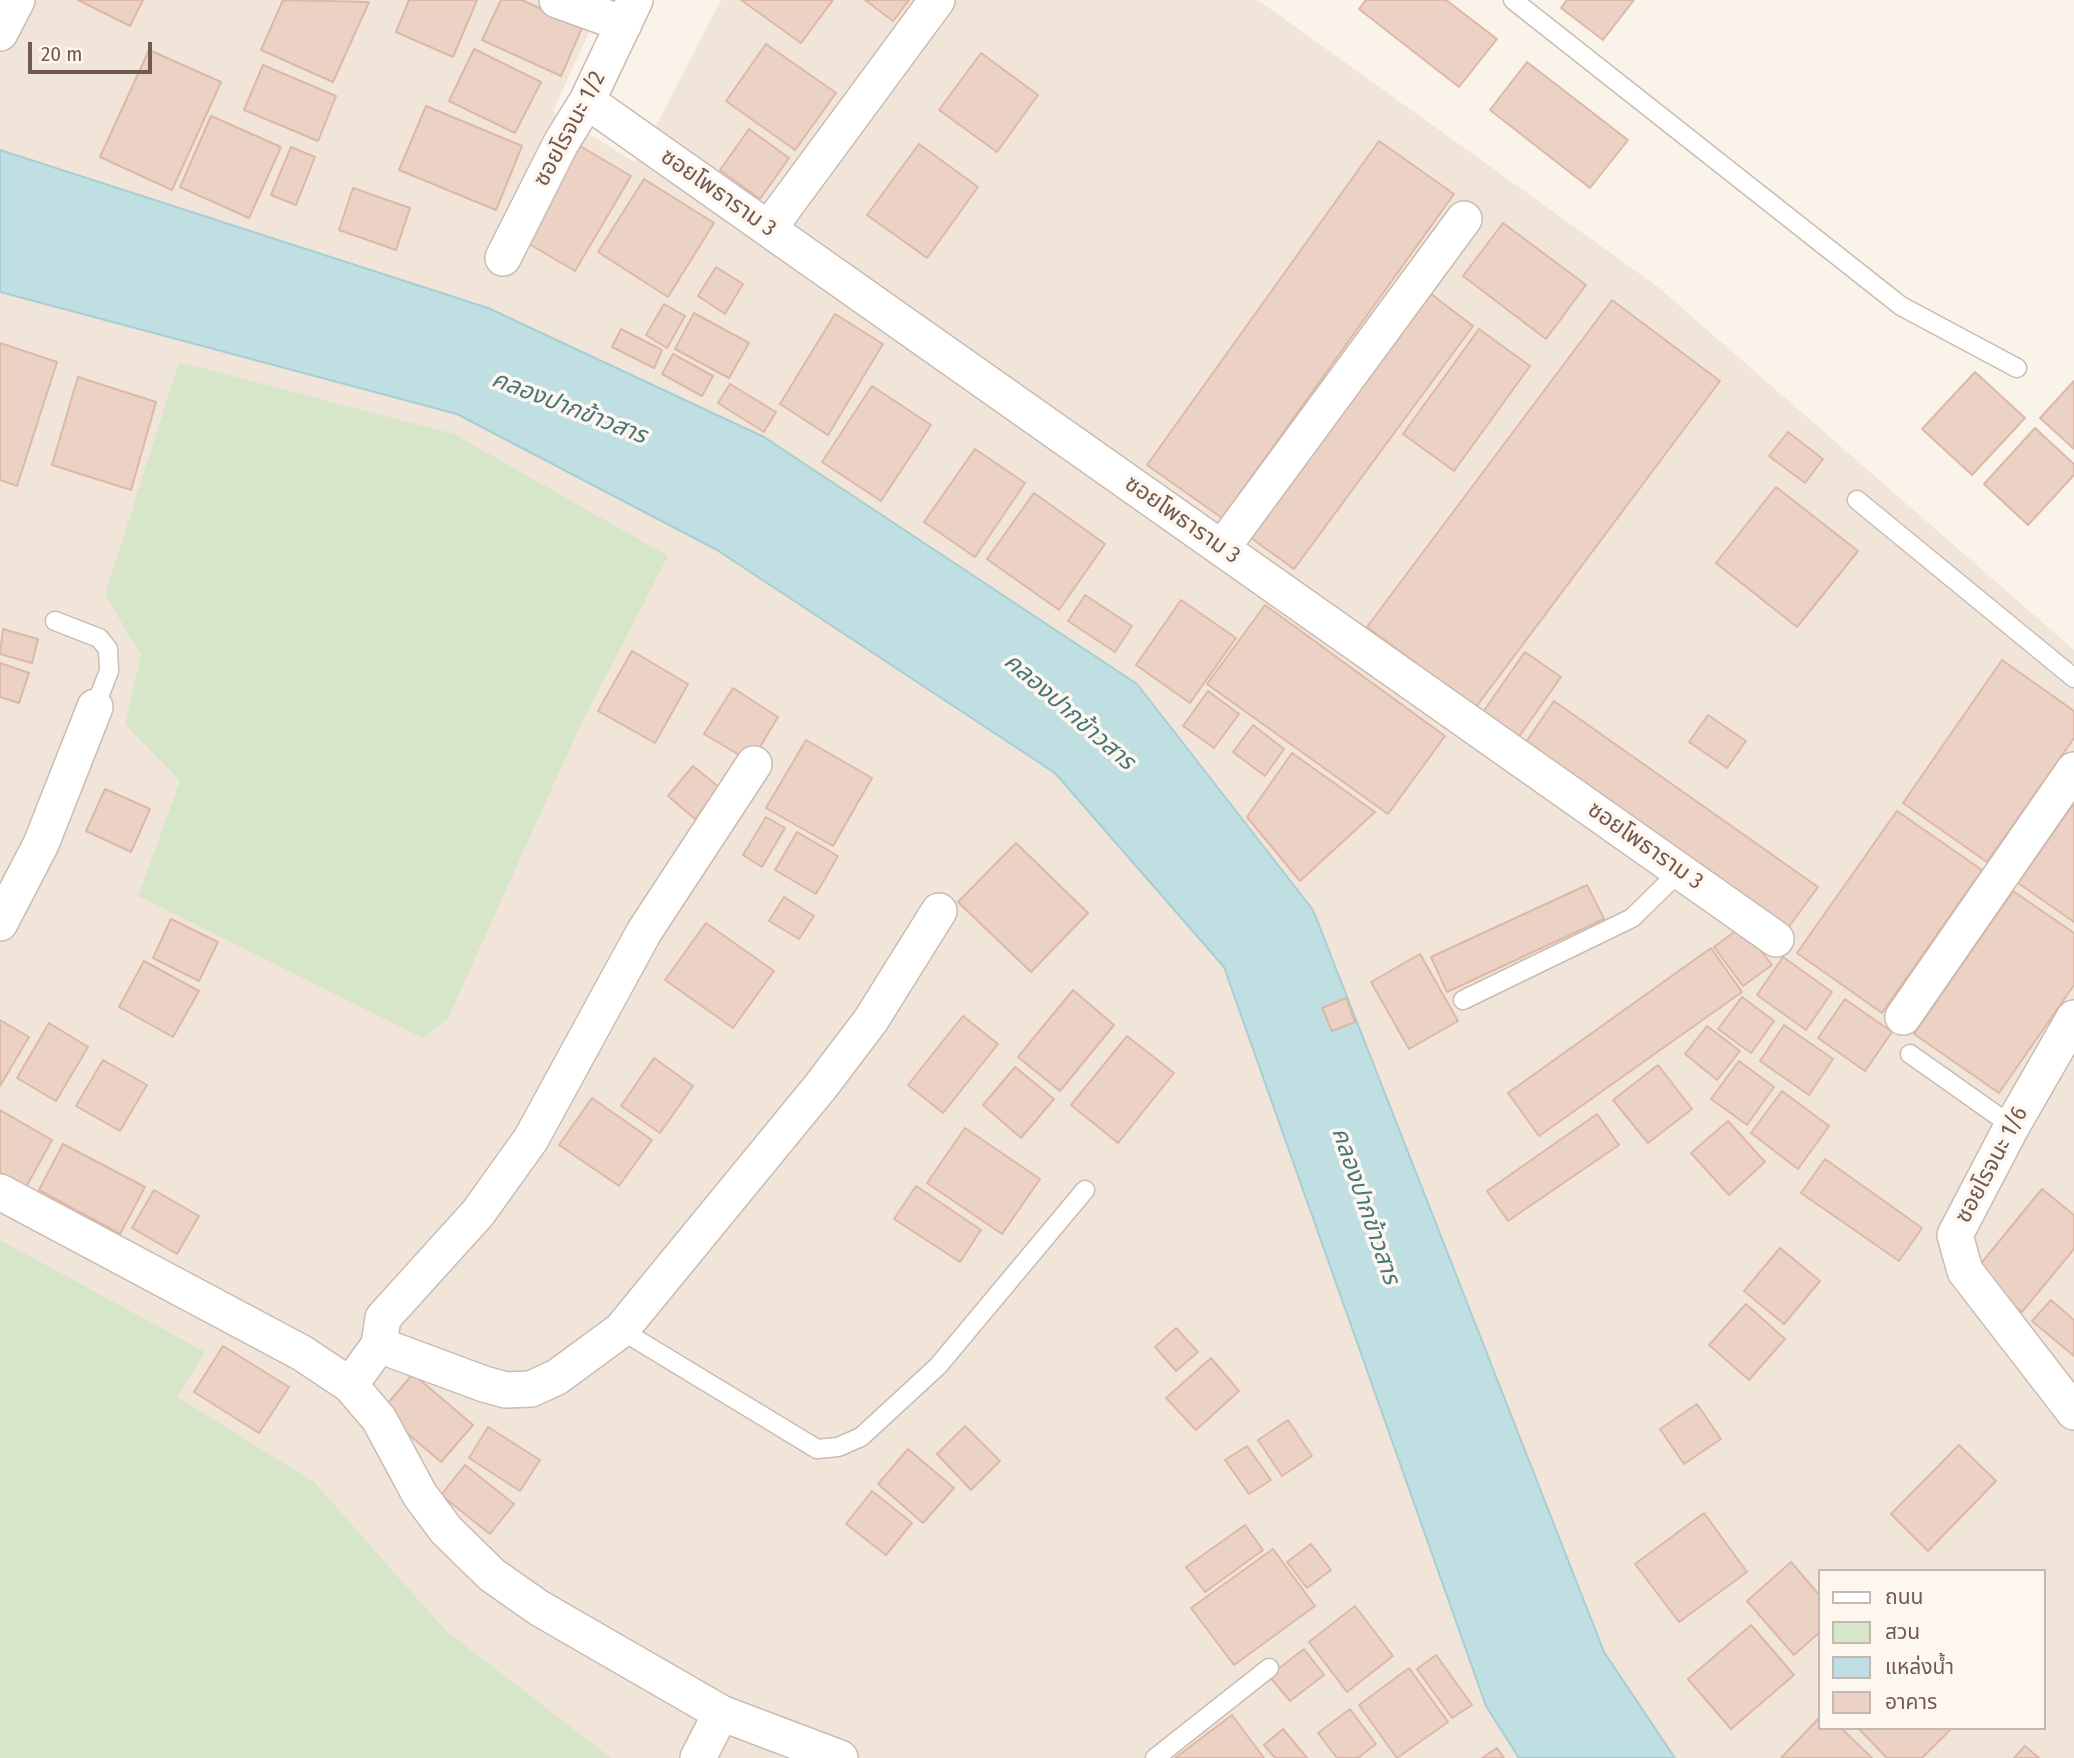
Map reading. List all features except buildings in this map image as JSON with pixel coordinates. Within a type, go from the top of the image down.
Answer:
[{"type":"street","points":[[0,33],[17,0]]},
{"type":"street","points":[[557,0],[630,12]]},
{"type":"street","points":[[769,228],[937,0]]},
{"type":"street","name":"ซอยโรจนะ 1/2","points":[[503,258],[561,143],[587,100],[630,12]]},
{"type":"street","name":"ซอยโพธาราม 3","points":[[587,100],[1776,939]]},
{"type":"street","points":[[1222,548],[1464,219]]},
{"type":"street","points":[[0,923],[41,844],[94,707]]},
{"type":"street","points":[[350,1385],[379,1345],[383,1318],[478,1213],[531,1139],[645,932],[754,764]]},
{"type":"street","points":[[1903,1017],[2074,770]]},
{"type":"street","points":[[379,1345],[484,1384],[506,1390],[531,1389],[557,1377],[621,1330],[821,1086],[871,1020],[939,911]]},
{"type":"street","name":"ซอยโรจนะ 1/6","points":[[2074,1018],[2012,1126],[1955,1235],[1965,1271],[2074,1412]]},
{"type":"street","points":[[0,1192],[302,1353],[350,1385],[379,1419],[420,1496],[446,1530],[492,1575],[539,1608],[721,1713],[840,1758]]},
{"type":"street","points":[[698,1758],[721,1713]]},
{"type":"lane","points":[[1513,0],[1901,306],[2017,368]]},
{"type":"lane","points":[[1857,499],[2074,678]]},
{"type":"lane","points":[[55,621],[99,638],[108,649],[108,671],[94,707]]},
{"type":"lane","points":[[1463,1000],[1632,918],[1680,871]]},
{"type":"lane","points":[[1910,1055],[2012,1126]]},
{"type":"lane","points":[[621,1330],[817,1449],[838,1447],[861,1437],[938,1366],[1085,1190]]},
{"type":"lane","points":[[1155,1758],[1269,1668]]},
{"type":"shaded area","points":[[0,0],[604,0],[553,111],[634,162],[658,122],[721,0],[1258,0],[1658,287],[2074,650],[2074,1758],[1675,1758],[1604,1652],[1313,910],[764,437],[488,308],[0,150]]},
{"type":"shaded area","points":[[0,292],[457,414],[717,550],[1055,773],[1224,967],[1486,1706],[1519,1758],[0,1758]]},
{"type":"green space","points":[[179,362],[454,434],[668,556],[581,724],[448,1018],[423,1038],[138,896],[180,781],[125,724],[141,655],[105,595]]},
{"type":"green space","points":[[0,1240],[205,1352],[177,1397],[314,1482],[445,1630],[611,1758],[0,1758]]},
{"type":"water","name":"คลองปากข้าวสาร","points":[[0,150],[488,308],[764,437],[1137,684],[1313,910],[1604,1652],[1675,1758],[1519,1758],[1486,1706],[1224,967],[1055,773],[717,550],[457,414],[0,292]]}]
